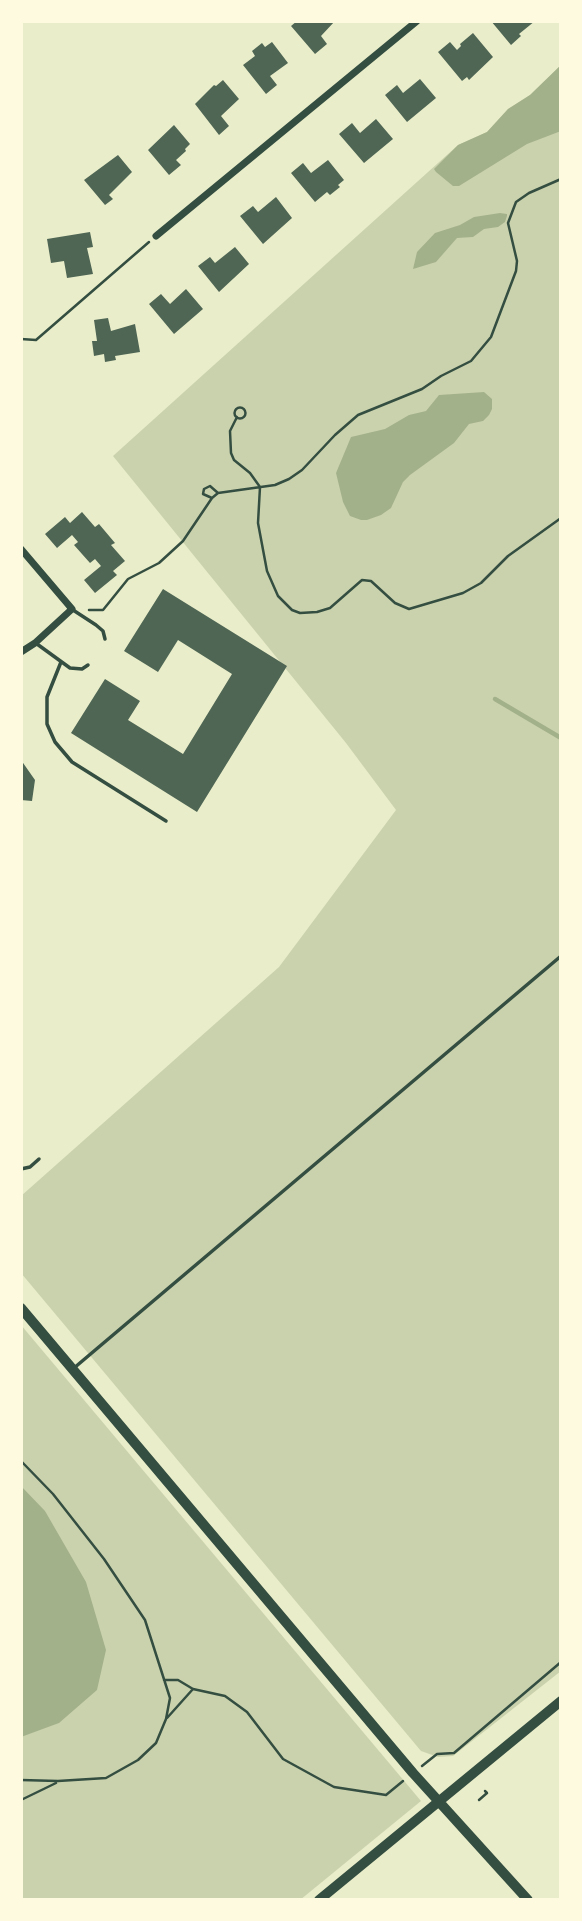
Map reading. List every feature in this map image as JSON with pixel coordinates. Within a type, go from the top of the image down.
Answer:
[{"type":"main road","points":[[21,1308],[438,1801],[528,1900]]},
{"type":"main road","points":[[319,1900],[561,1701]]},
{"type":"street","points":[[156,236],[417,21]]},
{"type":"street","points":[[21,549],[72,609],[35,643],[21,652]]},
{"type":"lane","points":[[72,609],[103,631],[105,639]]},
{"type":"lane","points":[[35,643],[70,668],[82,669],[89,665]]},
{"type":"lane","points":[[61,662],[47,697],[47,724],[55,742],[72,762],[166,821]]},
{"type":"lane","points":[[72,1370],[561,956]]},
{"type":"lane","points":[[21,1169],[30,1167],[39,1159]]},
{"type":"path","points":[[72,609],[103,610],[128,579],[159,563],[183,541],[218,493],[275,485],[289,479],[314,459],[335,435],[358,415],[422,389],[478,355],[491,337],[516,271],[517,261],[508,232],[512,211],[521,197],[561,180]]},
{"type":"path","points":[[21,339],[36,340],[156,236]]},
{"type":"path","points":[[237,417],[230,431],[231,453],[234,460],[250,473],[260,487],[258,523],[267,571],[278,596],[292,610],[300,613],[330,608],[362,580],[371,582],[395,603],[409,609],[463,593],[481,583],[508,555],[561,517]]},
{"type":"path","points":[[212,498],[203,494],[204,489],[210,486],[218,493]]},
{"type":"path","points":[[21,1461],[104,1559],[145,1620],[170,1698],[166,1719],[156,1743],[138,1760],[106,1778],[58,1782],[21,1780]]},
{"type":"path","points":[[437,1754],[454,1753],[561,1662]]},
{"type":"path","points":[[164,1680],[178,1680],[193,1689],[225,1696],[247,1712],[283,1759],[334,1787],[386,1795]]},
{"type":"path","points":[[166,1719],[193,1689]]},
{"type":"path","points":[[21,1800],[58,1782]]},
{"type":"path","points":[[479,1800],[487,1793],[485,1791]]},
{"type":"shaded area","points":[[561,65],[561,1671],[453,1756],[438,1757],[421,1751],[21,1273],[21,1196],[279,967],[396,810],[346,743],[113,456],[458,145],[487,132],[508,109],[530,95]]},
{"type":"shaded area","points":[[561,65],[561,131],[527,144],[459,186],[453,186],[436,172],[434,169],[458,145],[487,132],[508,109],[530,95]]},
{"type":"shaded area","points":[[500,213],[507,216],[505,222],[498,227],[484,229],[473,237],[457,238],[436,262],[413,269],[417,252],[435,233],[474,217]]},
{"type":"shaded area","points":[[484,392],[492,399],[489,415],[483,421],[469,424],[454,443],[410,475],[403,482],[391,508],[367,520],[350,516],[343,502],[336,473],[351,437],[385,429],[409,415],[426,411],[439,395]]},
{"type":"shaded area","points":[[21,1325],[421,1801],[300,1900],[21,1900]]},
{"type":"shaded area","points":[[21,1486],[45,1511],[86,1582],[106,1650],[97,1690],[59,1723],[21,1737]]},
{"type":"building","points":[[297,21],[335,21],[321,36],[327,44],[315,54],[291,26]]},
{"type":"building","points":[[491,21],[535,21],[519,34],[521,36],[511,45]]},
{"type":"building","points":[[473,33],[493,57],[469,80],[467,77],[462,81],[438,52],[450,42],[457,50]]},
{"type":"building","points":[[272,42],[288,63],[270,76],[277,85],[266,94],[243,65],[255,56],[252,51],[262,43],[265,47]]},
{"type":"building","points":[[420,79],[436,98],[407,122],[385,95],[397,85],[403,93]]},
{"type":"building","points":[[223,80],[239,99],[221,116],[229,126],[219,135],[195,104]]},
{"type":"building","points":[[376,119],[393,139],[364,163],[339,134],[352,123],[360,133]]},
{"type":"building","points":[[174,125],[190,144],[176,160],[181,165],[169,175],[148,150]]},
{"type":"building","points":[[118,155],[132,172],[109,195],[113,199],[105,205],[84,180]]},
{"type":"building","points":[[328,160],[344,180],[330,195],[327,192],[315,202],[291,173],[303,163],[311,173]]},
{"type":"building","points":[[276,197],[292,218],[263,244],[240,216],[253,206],[258,212]]},
{"type":"building","points":[[90,232],[93,247],[87,248],[93,274],[67,278],[64,261],[51,263],[47,239]]},
{"type":"building","points":[[235,247],[249,264],[219,292],[198,266],[210,257],[215,263]]},
{"type":"building","points":[[186,289],[203,309],[174,334],[149,304],[161,294],[170,304]]},
{"type":"building","points":[[108,318],[111,331],[135,324],[140,352],[115,356],[116,360],[105,362],[104,354],[94,356],[92,341],[97,341],[94,320]]},
{"type":"building","points":[[82,512],[95,527],[99,524],[115,543],[111,545],[125,561],[113,571],[117,575],[95,593],[84,580],[101,566],[95,559],[90,563],[74,545],[78,542],[72,535],[57,548],[45,534],[65,517],[70,523]]},
{"type":"building","points":[[163,589],[287,666],[197,812],[71,733],[105,679],[140,701],[128,720],[183,754],[232,674],[178,640],[158,672],[124,651]]},
{"type":"building","points":[[21,760],[35,780],[32,801],[21,800]]},
{"type":"waterway","points":[[495,699],[561,738]]}]
